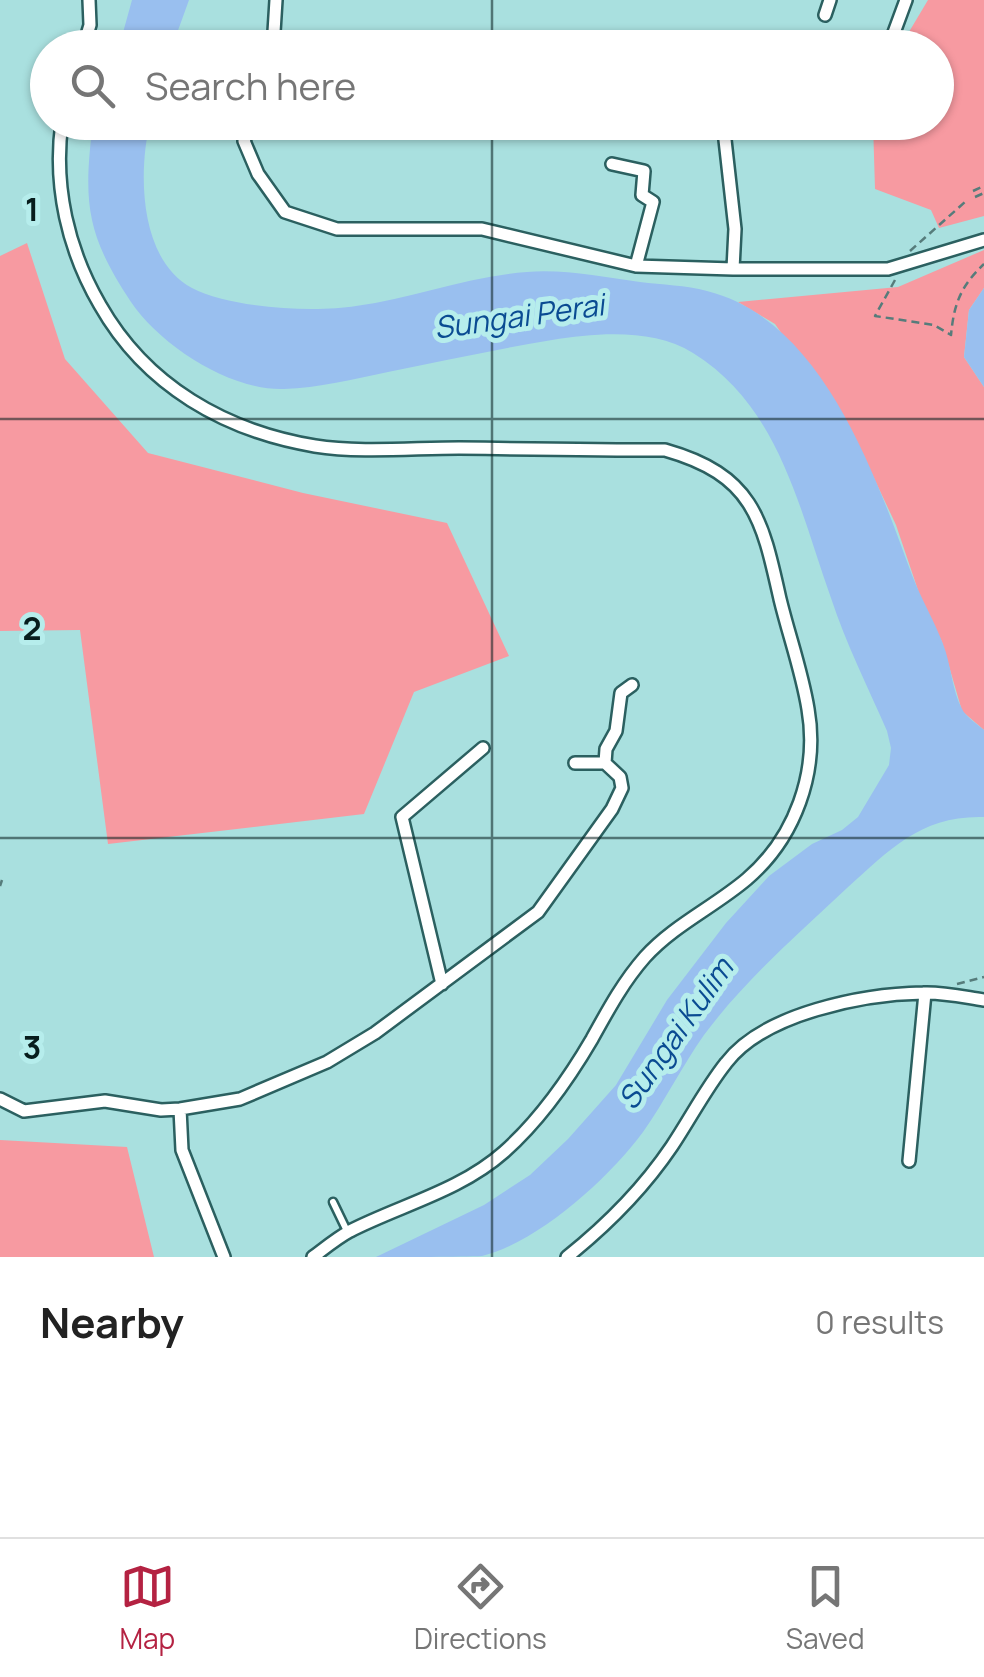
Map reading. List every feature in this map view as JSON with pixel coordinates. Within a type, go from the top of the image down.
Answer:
[{"type":"street","points":[[88,30],[89,0]]},
{"type":"street","points":[[274,30],[276,0]]},
{"type":"street","points":[[825,15],[830,0]]},
{"type":"street","points":[[895,30],[906,0]]},
{"type":"street","points":[[59,140],[60,185],[68,231],[85,280],[116,334],[157,378],[200,408],[256,433],[318,446],[665,450],[716,470],[740,488],[760,521],[769,550],[808,710],[811,746],[798,811],[776,848],[748,878],[665,936],[643,959],[561,1088],[502,1154],[459,1182],[347,1232],[330,1252],[312,1257]]},
{"type":"street","points":[[244,140],[258,174],[285,212],[338,229],[482,229],[636,266],[734,269],[888,269],[984,240]]},
{"type":"street","points":[[725,140],[735,230],[734,269]]},
{"type":"street","points":[[612,164],[644,171],[642,194],[654,202],[636,266]]},
{"type":"street","points":[[0,1098],[24,1111],[106,1101],[161,1110],[180,1109],[240,1099],[328,1062],[375,1033],[538,912],[612,809],[622,788],[620,777],[606,763],[606,749],[616,730],[621,694],[632,685]]},
{"type":"street","points":[[442,984],[402,817],[482,748]]},
{"type":"street","points":[[576,763],[606,763]]},
{"type":"street","points":[[909,1161],[925,992]]},
{"type":"street","points":[[567,1257],[620,1211],[670,1150],[727,1060],[756,1036],[792,1018],[855,1000],[925,992],[984,1000]]},
{"type":"street","points":[[180,1109],[182,1150],[224,1257]]},
{"type":"lane","points":[[332,1202],[347,1232]]},
{"type":"path","points":[[973,192],[984,186]]},
{"type":"path","points":[[975,198],[984,193]]},
{"type":"path","points":[[965,202],[912,248],[875,316],[934,325],[951,335],[954,302],[966,281],[984,264]]},
{"type":"path","points":[[0,886],[2,880]]},
{"type":"shaded area","points":[[928,0],[984,0],[984,216],[939,228],[931,210],[875,189],[874,140],[954,140],[954,30],[910,30]]},
{"type":"shaded area","points":[[27,243],[65,359],[148,453],[303,493],[447,523],[509,656],[414,692],[364,814],[108,844],[80,630],[0,631],[0,256]]},
{"type":"shaded area","points":[[984,250],[984,288],[969,310],[964,357],[984,387],[984,730],[962,711],[942,642],[922,602],[896,525],[857,442],[775,324],[738,302],[898,287]]},
{"type":"shaded area","points":[[0,1140],[127,1147],[154,1257],[0,1257]]},
{"type":"water","points":[[132,0],[189,0],[178,30],[124,30]]},
{"type":"water","points":[[91,140],[147,140],[144,189],[152,236],[161,257],[174,275],[192,288],[228,300],[295,309],[338,308],[484,278],[555,272],[699,289],[748,307],[783,334],[813,367],[839,406],[881,493],[946,652],[959,702],[966,715],[984,730],[984,817],[962,818],[925,828],[893,848],[863,874],[737,995],[696,1047],[643,1132],[612,1169],[549,1223],[504,1249],[482,1256],[376,1257],[484,1205],[530,1175],[568,1139],[616,1085],[667,1000],[726,923],[769,876],[858,817],[889,765],[887,731],[843,632],[783,462],[747,402],[723,375],[677,345],[643,336],[552,340],[297,388],[263,388],[220,374],[178,349],[131,302],[97,237],[91,217],[88,175]]},
{"type":"water","points":[[984,288],[984,387],[964,357],[969,310]]},
{"type":"water label","name":"Sungai Perai","points":[[519,317]]},
{"type":"water label","name":"Sungai Kulim","points":[[676,1034]]}]
